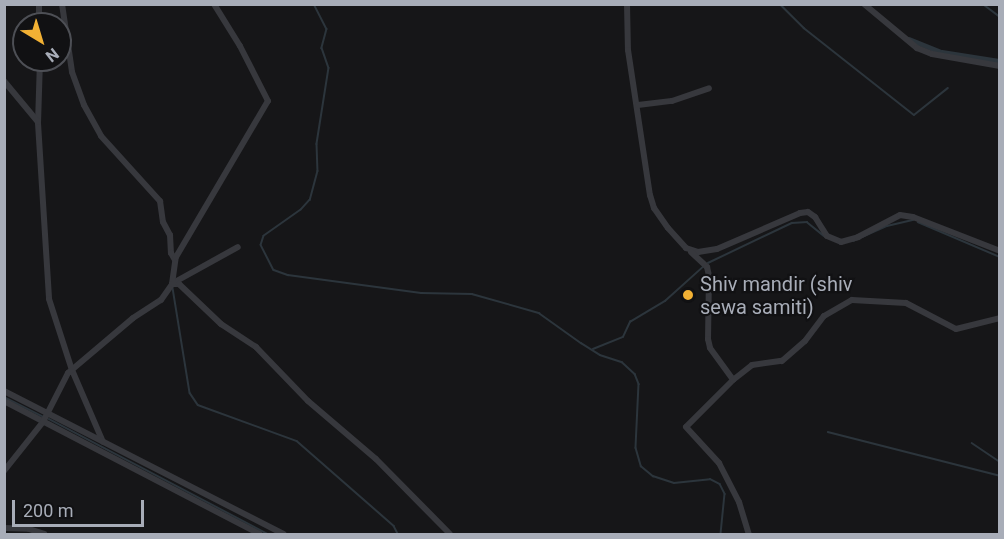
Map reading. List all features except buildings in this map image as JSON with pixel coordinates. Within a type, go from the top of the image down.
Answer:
[{"type":"street","points":[[62,4],[72,72],[84,105],[106,143],[160,201],[163,222],[170,236],[171,253],[175,260]]},
{"type":"street","points":[[172,284],[175,260],[268,101],[240,46],[214,4]]},
{"type":"street","points":[[627,4],[626,27],[654,208],[668,228],[707,267],[711,300],[708,339],[710,348],[733,380]]},
{"type":"street","points":[[864,4],[917,48],[932,54],[999,66]]},
{"type":"street","points":[[40,72],[38,123],[49,299],[72,370],[103,442]]},
{"type":"street","points":[[4,81],[38,123]]},
{"type":"street","points":[[638,105],[672,101],[709,88]]},
{"type":"street","points":[[686,248],[698,252],[717,249],[800,213],[808,212],[815,217],[827,236],[841,242],[858,237],[900,215],[914,217],[999,251]]},
{"type":"street","points":[[4,471],[43,422],[66,377],[72,370],[133,318],[161,300],[172,284],[238,247]]},
{"type":"street","points":[[172,284],[179,284],[221,324],[246,339],[308,401],[376,459],[450,534]]},
{"type":"street","points":[[749,534],[739,502],[719,462],[686,427],[733,380],[752,365],[782,361],[805,341],[824,316],[852,300],[906,303],[956,329],[999,318]]},
{"type":"street","points":[[4,391],[283,534]]},
{"type":"street","points":[[4,401],[260,534]]},
{"type":"street","points":[[4,528],[34,530],[44,534]]},
{"type":"waterway","points":[[314,4],[327,29],[322,48],[329,68],[317,144],[318,171],[310,200],[301,210],[264,236],[261,245],[274,270],[288,275],[421,293],[472,294],[539,313],[600,355],[622,362],[635,374],[639,384],[636,448],[641,466],[653,476],[674,483],[710,479],[720,484],[725,494],[721,534]]},
{"type":"waterway","points":[[671,4],[678,4]]},
{"type":"waterway","points":[[780,4],[804,28],[914,115],[948,88]]},
{"type":"waterway","points":[[983,4],[1000,17]]},
{"type":"waterway","points":[[909,39],[942,52],[1000,61]]},
{"type":"waterway","points":[[853,241],[887,226],[913,220]]},
{"type":"waterway","points":[[708,263],[792,223],[807,222],[824,236]]},
{"type":"waterway","points":[[918,222],[1000,257]]},
{"type":"waterway","points":[[593,349],[623,337],[630,322],[665,301],[704,266]]},
{"type":"waterway","points":[[173,288],[190,393],[198,405],[297,441],[394,526],[398,534]]},
{"type":"waterway","points":[[4,397],[44,417]]},
{"type":"waterway","points":[[49,419],[268,534]]},
{"type":"waterway","points":[[828,432],[1000,476]]},
{"type":"waterway","points":[[972,443],[1000,462]]},
{"type":"place","name":"Shiv mandir (shiv sewa samiti)","points":[[688,295]]}]
